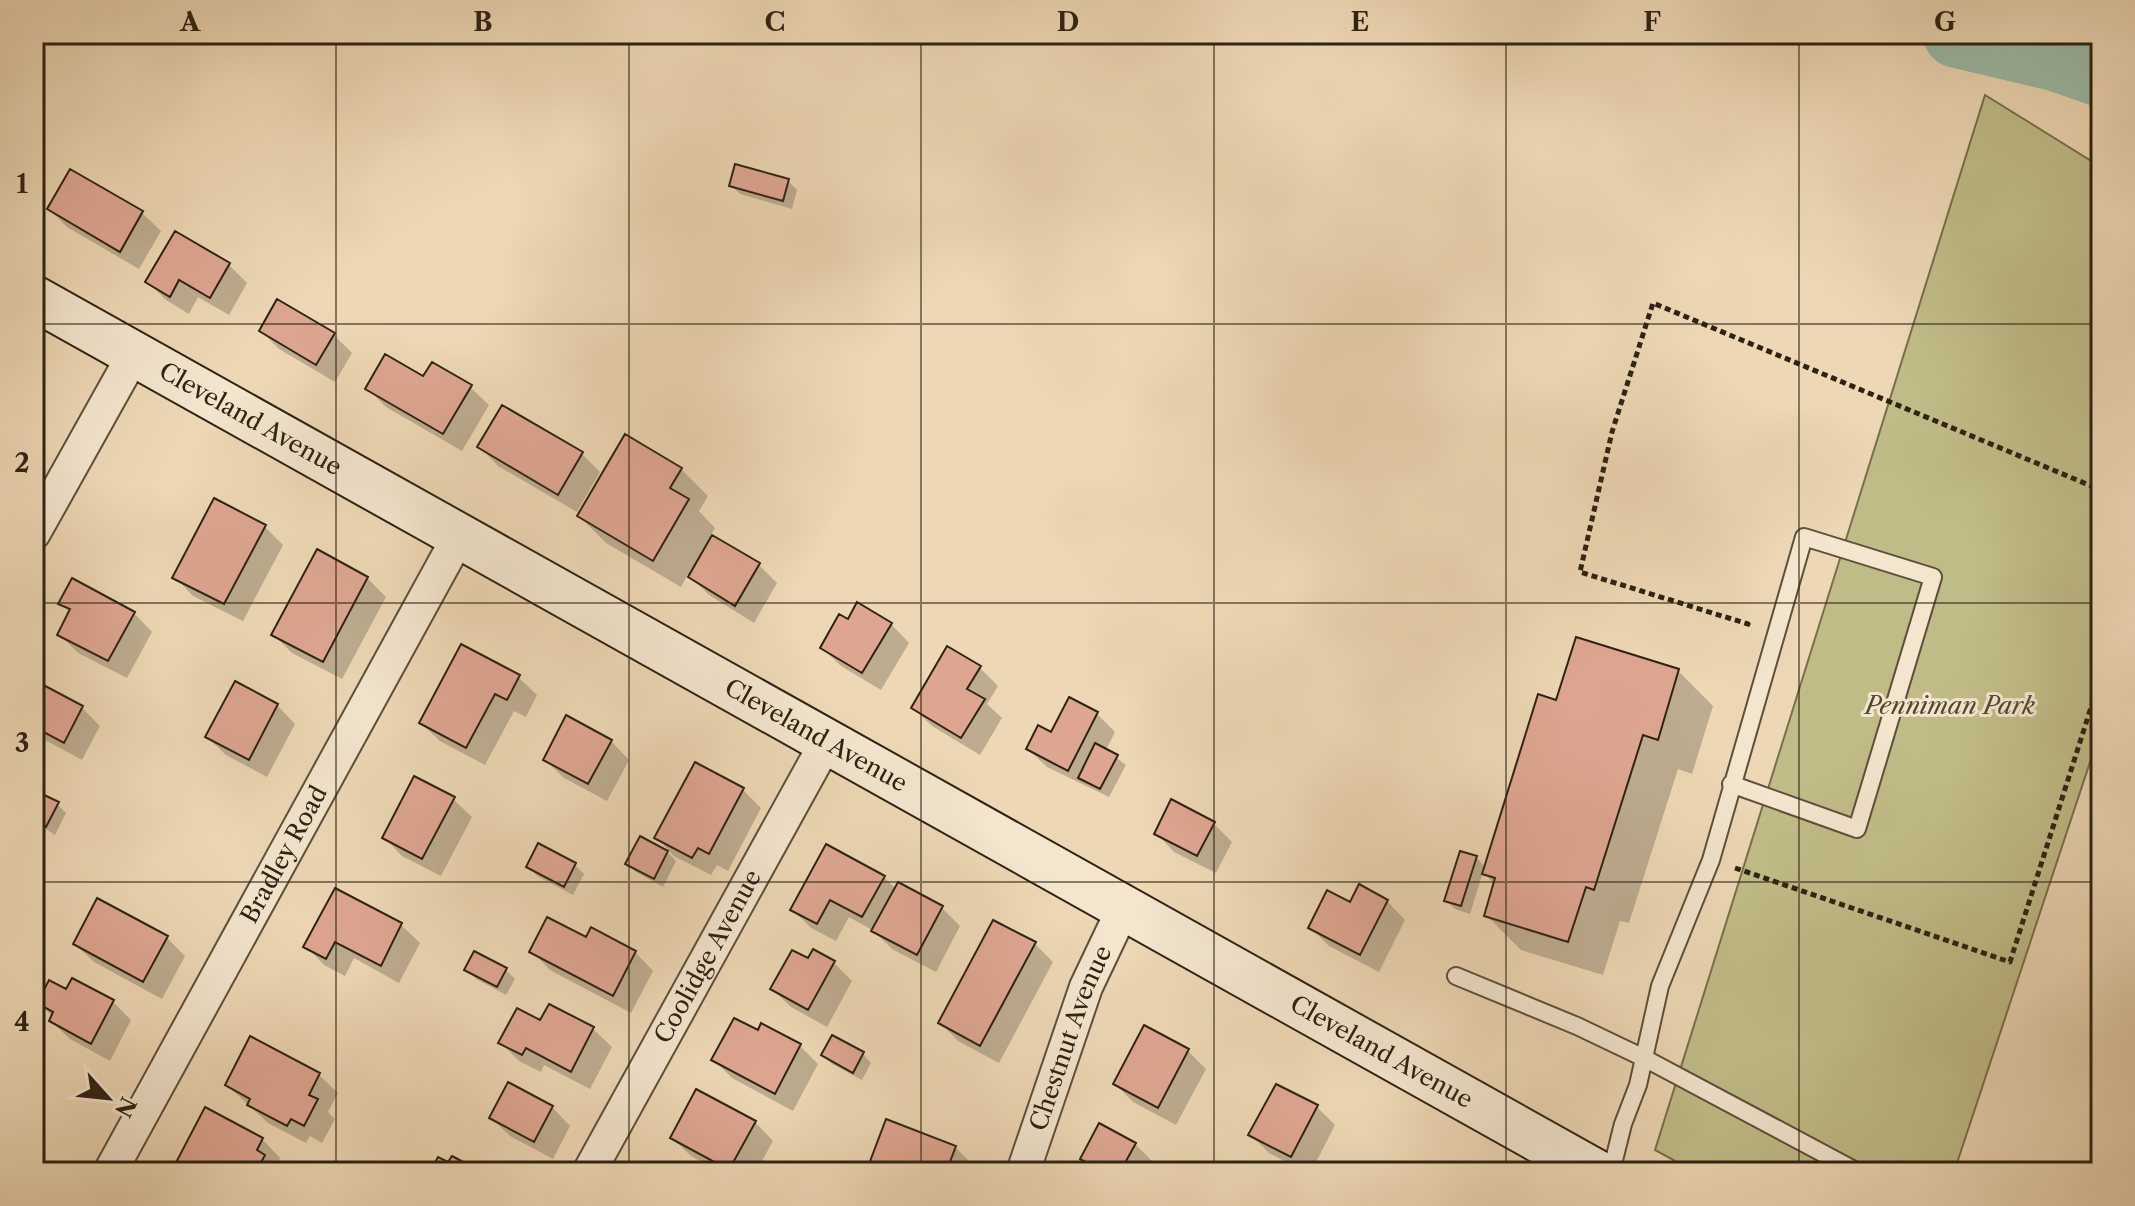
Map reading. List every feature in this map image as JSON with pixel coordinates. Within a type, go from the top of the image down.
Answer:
[{"type":"street","name":"Cleveland Avenue","points":[[34,298],[1596,1172]]},
{"type":"street","points":[[34,533],[134,354]]},
{"type":"street","name":"Bradley Road","points":[[110,1172],[459,536]]},
{"type":"street","name":"Coolidge Avenue","points":[[589,1172],[827,741]]},
{"type":"street","name":"Chestnut Avenue","points":[[1023,1172],[1086,987],[1124,907]]},
{"type":"lane","points":[[1611,1172],[1623,1124],[1638,1085],[1660,986],[1711,860],[1731,784],[1804,537],[1933,577],[1857,829],[1731,784]]},
{"type":"lane","points":[[1456,976],[1577,1026],[1644,1058],[1858,1172]]},
{"type":"path","points":[[1748,624],[1580,572],[1612,432],[1653,303],[2101,490]]},
{"type":"green space","name":"Penniman Park","points":[[1985,95],[2101,167],[2101,729],[1954,1172],[1695,1172],[1655,1150]]},
{"type":"building","points":[[735,164],[789,179],[783,201],[729,186]]},
{"type":"building","points":[[70,169],[143,211],[120,252],[47,209]]},
{"type":"building","points":[[175,231],[230,263],[210,298],[179,280],[170,297],[145,282]]},
{"type":"building","points":[[277,299],[335,333],[316,365],[259,331]]},
{"type":"building","points":[[385,354],[423,376],[432,362],[472,385],[443,434],[365,389]]},
{"type":"building","points":[[502,405],[583,452],[558,495],[477,447]]},
{"type":"building","points":[[625,434],[682,468],[670,488],[689,499],[653,561],[577,516]]},
{"type":"building","points":[[214,498],[266,525],[224,604],[172,578]]},
{"type":"building","points":[[712,535],[760,563],[735,606],[688,577]]},
{"type":"building","points":[[317,549],[368,577],[323,662],[271,635]]},
{"type":"building","points":[[72,578],[135,612],[108,661],[57,635],[70,609],[58,604]]},
{"type":"building","points":[[857,602],[892,623],[862,673],[820,648],[839,614],[848,619]]},
{"type":"building","points":[[1576,637],[1679,669],[1658,740],[1643,735],[1594,890],[1586,887],[1568,942],[1484,916],[1495,878],[1482,874],[1538,694],[1556,700]]},
{"type":"building","points":[[461,644],[520,675],[507,700],[495,694],[466,748],[419,723]]},
{"type":"building","points":[[947,646],[981,666],[967,689],[985,699],[961,738],[911,708]]},
{"type":"building","points":[[34,680],[83,706],[64,743],[34,727]]},
{"type":"building","points":[[235,681],[278,704],[249,760],[205,737]]},
{"type":"building","points":[[1069,697],[1098,712],[1068,771],[1026,749],[1038,725],[1051,732]]},
{"type":"building","points":[[566,715],[612,740],[588,784],[543,760]]},
{"type":"building","points":[[1095,743],[1118,755],[1100,789],[1078,778]]},
{"type":"building","points":[[695,762],[744,788],[709,854],[698,848],[692,858],[654,838]]},
{"type":"building","points":[[414,776],[455,797],[422,859],[382,838]]},
{"type":"building","points":[[42,794],[59,802],[46,827],[34,821],[34,809]]},
{"type":"building","points":[[1171,799],[1215,822],[1197,856],[1154,834]]},
{"type":"building","points":[[640,836],[668,851],[654,879],[625,864]]},
{"type":"building","points":[[538,843],[576,863],[564,887],[526,867]]},
{"type":"building","points":[[826,844],[885,876],[862,917],[830,900],[817,924],[790,910]]},
{"type":"building","points":[[1460,851],[1477,856],[1461,906],[1444,901]]},
{"type":"building","points":[[898,882],[943,906],[917,955],[871,931]]},
{"type":"building","points":[[1359,884],[1388,900],[1360,955],[1308,928],[1327,890],[1350,902]]},
{"type":"building","points":[[335,888],[402,923],[381,966],[335,942],[326,959],[303,947]]},
{"type":"building","points":[[97,898],[168,936],[143,982],[73,944]]},
{"type":"building","points":[[547,917],[586,937],[591,927],[636,951],[613,996],[529,952]]},
{"type":"building","points":[[993,920],[1036,942],[980,1046],[938,1023]]},
{"type":"building","points":[[813,949],[835,961],[808,1010],[770,989],[792,950],[808,958]]},
{"type":"building","points":[[474,951],[507,968],[497,987],[464,970]]},
{"type":"building","points":[[72,978],[114,1000],[91,1044],[49,1021],[53,1012],[37,1003],[49,980],[66,989]]},
{"type":"building","points":[[549,1004],[594,1027],[571,1072],[526,1048],[522,1055],[498,1043],[517,1008],[540,1020]]},
{"type":"building","points":[[734,1018],[758,1030],[761,1023],[801,1044],[775,1094],[711,1060]]},
{"type":"building","points":[[1144,1025],[1189,1049],[1158,1108],[1113,1084]]},
{"type":"building","points":[[832,1035],[864,1052],[853,1073],[821,1055]]},
{"type":"building","points":[[250,1036],[320,1073],[309,1095],[318,1099],[304,1126],[291,1119],[287,1126],[247,1105],[250,1099],[225,1085]]},
{"type":"building","points":[[508,1082],[553,1106],[534,1142],[489,1118]]},
{"type":"building","points":[[1276,1084],[1318,1105],[1291,1157],[1248,1135]]},
{"type":"building","points":[[696,1089],[756,1121],[729,1170],[670,1138]]},
{"type":"building","points":[[205,1107],[263,1138],[257,1150],[265,1155],[256,1172],[171,1172]]},
{"type":"building","points":[[886,1119],[956,1146],[946,1172],[866,1172]]},
{"type":"building","points":[[1099,1123],[1136,1143],[1120,1172],[1104,1172],[1080,1159]]},
{"type":"building","points":[[452,1156],[482,1172],[430,1172],[438,1157],[448,1162]]},
{"type":"waterway","points":[[1957,34],[2055,57],[2101,73]]}]
